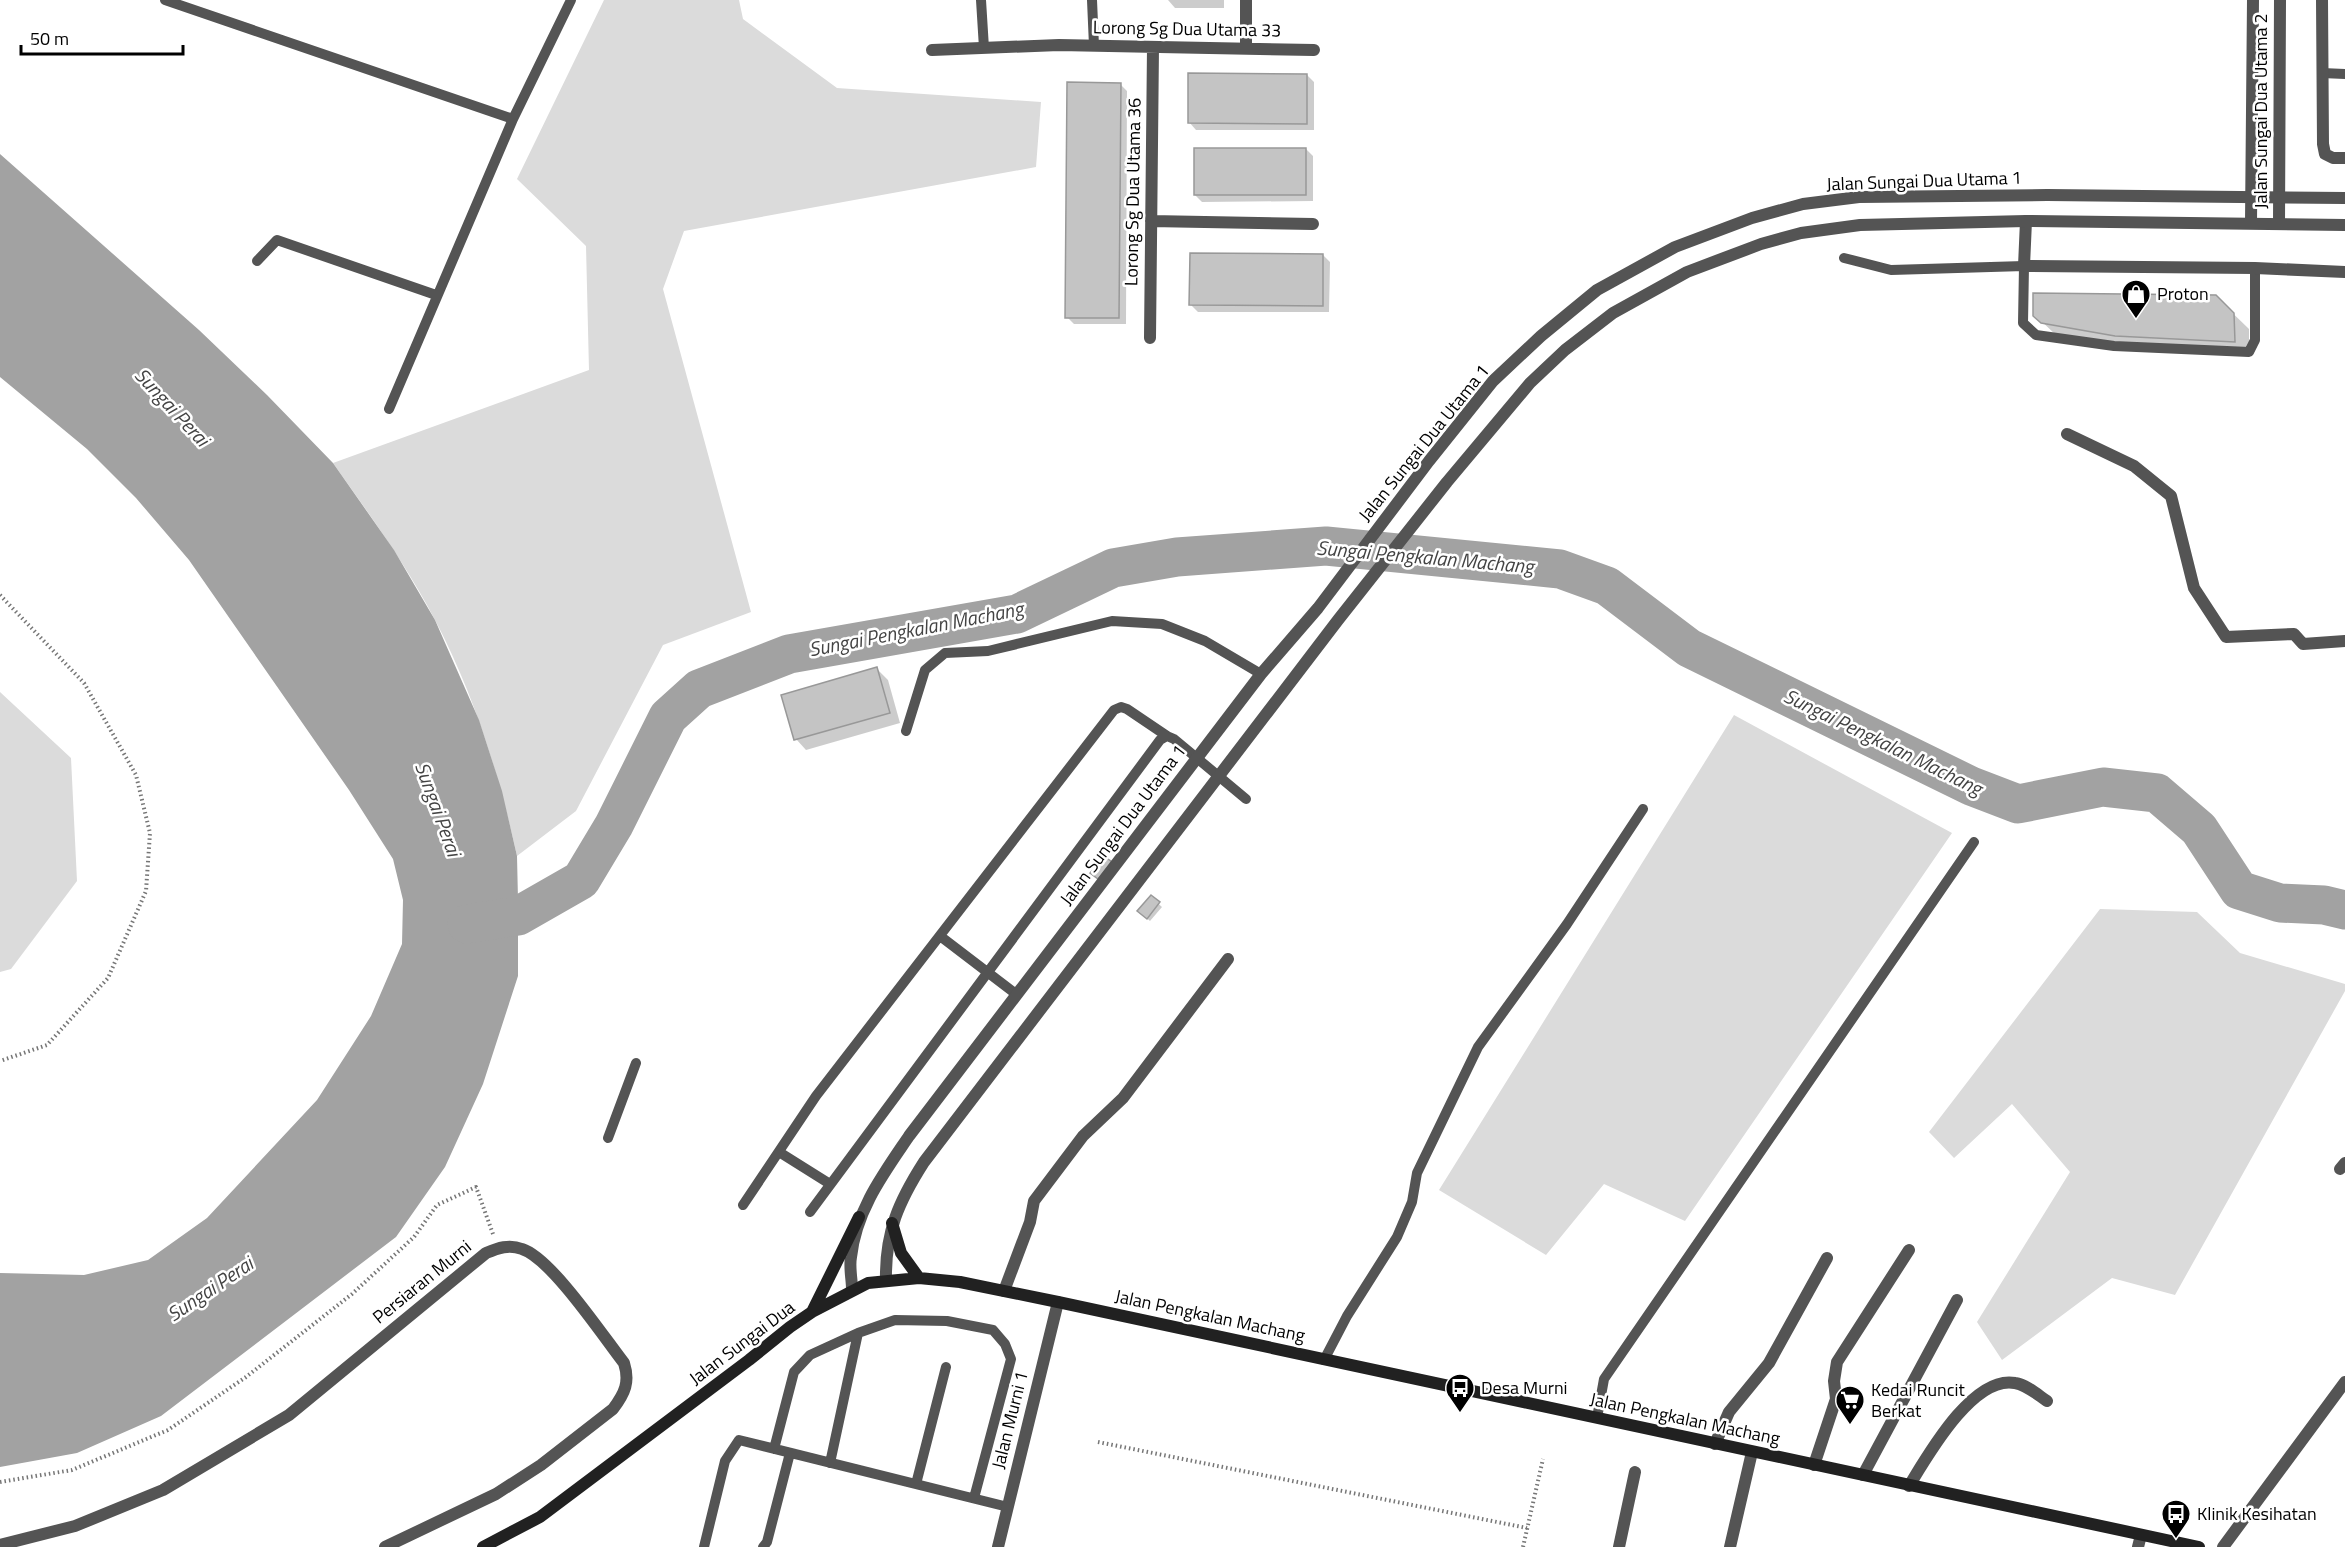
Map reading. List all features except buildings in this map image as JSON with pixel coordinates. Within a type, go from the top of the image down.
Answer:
[{"type":"main road","points":[[812,1312],[859,1217]]},
{"type":"main road","points":[[892,1223],[901,1253],[919,1278]]},
{"type":"main road","name":"Jalan Sungai Dua","points":[[483,1547],[540,1516],[812,1312],[868,1282],[919,1278],[960,1282],[1058,1302]]},
{"type":"main road","name":"Jalan Pengkalan Machang","points":[[1058,1302],[1863,1474],[2139,1541],[2199,1547]]},
{"type":"street","points":[[1245,48],[1246,0]]},
{"type":"street","name":"Jalan Sungai Dua Utama 2","points":[[2251,222],[2253,0]]},
{"type":"street","name":"Jalan Sungai Dua Utama 2","points":[[2279,223],[2280,0]]},
{"type":"street","points":[[2322,0],[2325,154],[2333,158],[2345,158]]},
{"type":"street","name":"Lorong Sg Dua Utama 33","points":[[932,50],[1059,45],[1314,50]]},
{"type":"street","name":"Lorong Sg Dua Utama 36","points":[[1149,339],[1154,47]]},
{"type":"street","name":"Jalan Sungai Dua Utama 1","points":[[852,1289],[850,1258],[859,1217],[880,1179],[909,1136],[1261,674],[1318,608],[1429,460],[1493,381],[1541,336],[1597,290],[1675,247],[1752,218],[1803,204],[1859,197],[2047,195],[2345,198]]},
{"type":"street","points":[[1151,221],[1313,224]]},
{"type":"street","points":[[2026,221],[2024,266],[2255,268],[2345,272]]},
{"type":"street","points":[[886,1280],[885,1258],[892,1223],[904,1194],[924,1162],[1338,620],[1447,482],[1530,383],[1565,350],[1613,313],[1687,272],[1761,244],[1801,233],[1860,225],[2026,221],[2251,222],[2345,225]]},
{"type":"street","points":[[2067,434],[2134,466],[2171,496],[2194,588],[2226,638],[2294,634],[2303,644],[2345,640]]},
{"type":"street","points":[[1004,1291],[1030,1221],[1034,1201],[1083,1136],[1123,1098],[1228,959]]},
{"type":"street","name":"Persiaran Murni","points":[[0,1545],[75,1526],[163,1490],[279,1421],[486,1253],[498,1247],[511,1246],[536,1255],[551,1269],[624,1363],[628,1384],[622,1397],[613,1408],[541,1464],[496,1494],[385,1547]]},
{"type":"street","points":[[1814,1464],[1836,1399],[1834,1381],[1837,1362],[1908,1250]]},
{"type":"street","points":[[1715,1444],[1729,1412],[1769,1363],[1827,1258]]},
{"type":"street","points":[[1863,1474],[1957,1300]]},
{"type":"street","name":"Jalan Murni 1","points":[[998,1547],[1058,1302]]},
{"type":"street","points":[[2223,1547],[2345,1382]]},
{"type":"street","points":[[1909,1486],[1939,1437],[1982,1391],[1994,1383],[2016,1383],[2048,1401]]},
{"type":"street","points":[[1730,1547],[1752,1452]]},
{"type":"street","points":[[1618,1547],[1635,1472]]},
{"type":"lane","points":[[165,0],[513,119]]},
{"type":"lane","points":[[389,409],[513,119],[571,0]]},
{"type":"lane","points":[[981,0],[984,48]]},
{"type":"lane","points":[[1092,0],[1094,46]]},
{"type":"lane","points":[[2322,73],[2345,74]]},
{"type":"lane","points":[[257,261],[277,240],[436,295]]},
{"type":"lane","points":[[1844,258],[1891,270],[2024,266],[2023,323],[2036,334],[2114,346],[2249,352],[2254,340],[2255,268]]},
{"type":"lane","points":[[906,731],[925,670],[945,653],[988,651],[1112,621],[1162,624],[1205,641],[1261,674]]},
{"type":"lane","points":[[743,1205],[816,1096],[1114,710],[1120,707],[1127,709],[1173,739],[1245,799]]},
{"type":"lane","points":[[810,1212],[1160,740],[1167,736]]},
{"type":"lane","points":[[1324,1360],[1347,1316],[1397,1237],[1412,1202],[1417,1173],[1478,1047],[1567,924],[1643,809]]},
{"type":"lane","points":[[1597,1418],[1604,1379],[1974,842]]},
{"type":"lane","points":[[940,936],[1016,994]]},
{"type":"lane","points":[[608,1138],[636,1063]]},
{"type":"lane","points":[[779,1152],[830,1184]]},
{"type":"lane","points":[[774,1449],[794,1372],[810,1355],[858,1333],[895,1320],[947,1321],[993,1330],[1005,1344],[1011,1359],[974,1498]]},
{"type":"lane","points":[[830,1463],[858,1333]]},
{"type":"lane","points":[[916,1484],[946,1367]]},
{"type":"lane","points":[[704,1547],[725,1461],[739,1440],[1008,1507]]},
{"type":"lane","points":[[763,1547],[767,1542],[790,1453]]},
{"type":"path","points":[[0,595],[84,683],[136,775],[150,833],[146,891],[108,978],[47,1045],[0,1061]]},
{"type":"path","points":[[0,1482],[72,1470],[168,1430],[246,1377],[352,1294],[414,1237],[437,1205],[476,1187],[498,1247]]},
{"type":"path","points":[[1098,1442],[1527,1528]]},
{"type":"path","points":[[1523,1547],[1543,1459]]},
{"type":"shaded area","points":[[604,0],[739,0],[743,19],[837,88],[1041,102],[1036,167],[684,231],[663,289],[751,612],[663,645],[576,811],[517,856],[484,735],[449,648],[424,599],[399,559],[333,463],[589,370],[586,246],[517,179]]},
{"type":"shaded area","points":[[0,692],[71,758],[77,881],[11,969],[0,972]]},
{"type":"shaded area","points":[[1734,715],[1952,833],[1685,1221],[1604,1184],[1546,1255],[1439,1190]]},
{"type":"shaded area","points":[[2100,909],[2197,912],[2240,953],[2345,984],[2345,991],[2175,1295],[2112,1278],[2002,1360],[1977,1322],[2070,1172],[2012,1104],[1954,1158],[1929,1132]]},
{"type":"water","name":"Sungai Perai","points":[[0,154],[199,330],[267,395],[333,463],[394,550],[435,620],[479,720],[502,791],[517,856],[518,976],[483,1084],[445,1167],[396,1237],[161,1416],[77,1453],[0,1467],[0,1273],[84,1275],[148,1260],[207,1218],[317,1100],[371,1016],[402,944],[403,900],[393,859],[349,790],[189,560],[136,498],[87,449],[0,377]]},
{"type":"waterway","name":"Sungai Pengkalan Machang","points":[[467,924],[518,916],[581,880],[614,825],[668,717],[699,689],[789,654],[1017,614],[1113,568],[1177,557],[1326,546],[1560,569],[1607,586],[1689,648],[1971,786],[2018,804],[2103,787],[2157,793],[2199,829],[2239,890],[2280,903],[2324,905],[2345,910]]},
{"type":"place","name":"Proton","points":[[2136,320]]},
{"type":"place","name":"Desa Murni","points":[[1460,1414]]},
{"type":"place","name":"Kedai Runcit Berkat","points":[[1850,1426]]},
{"type":"place","name":"Klinik Kesihatan","points":[[2176,1540]]}]
